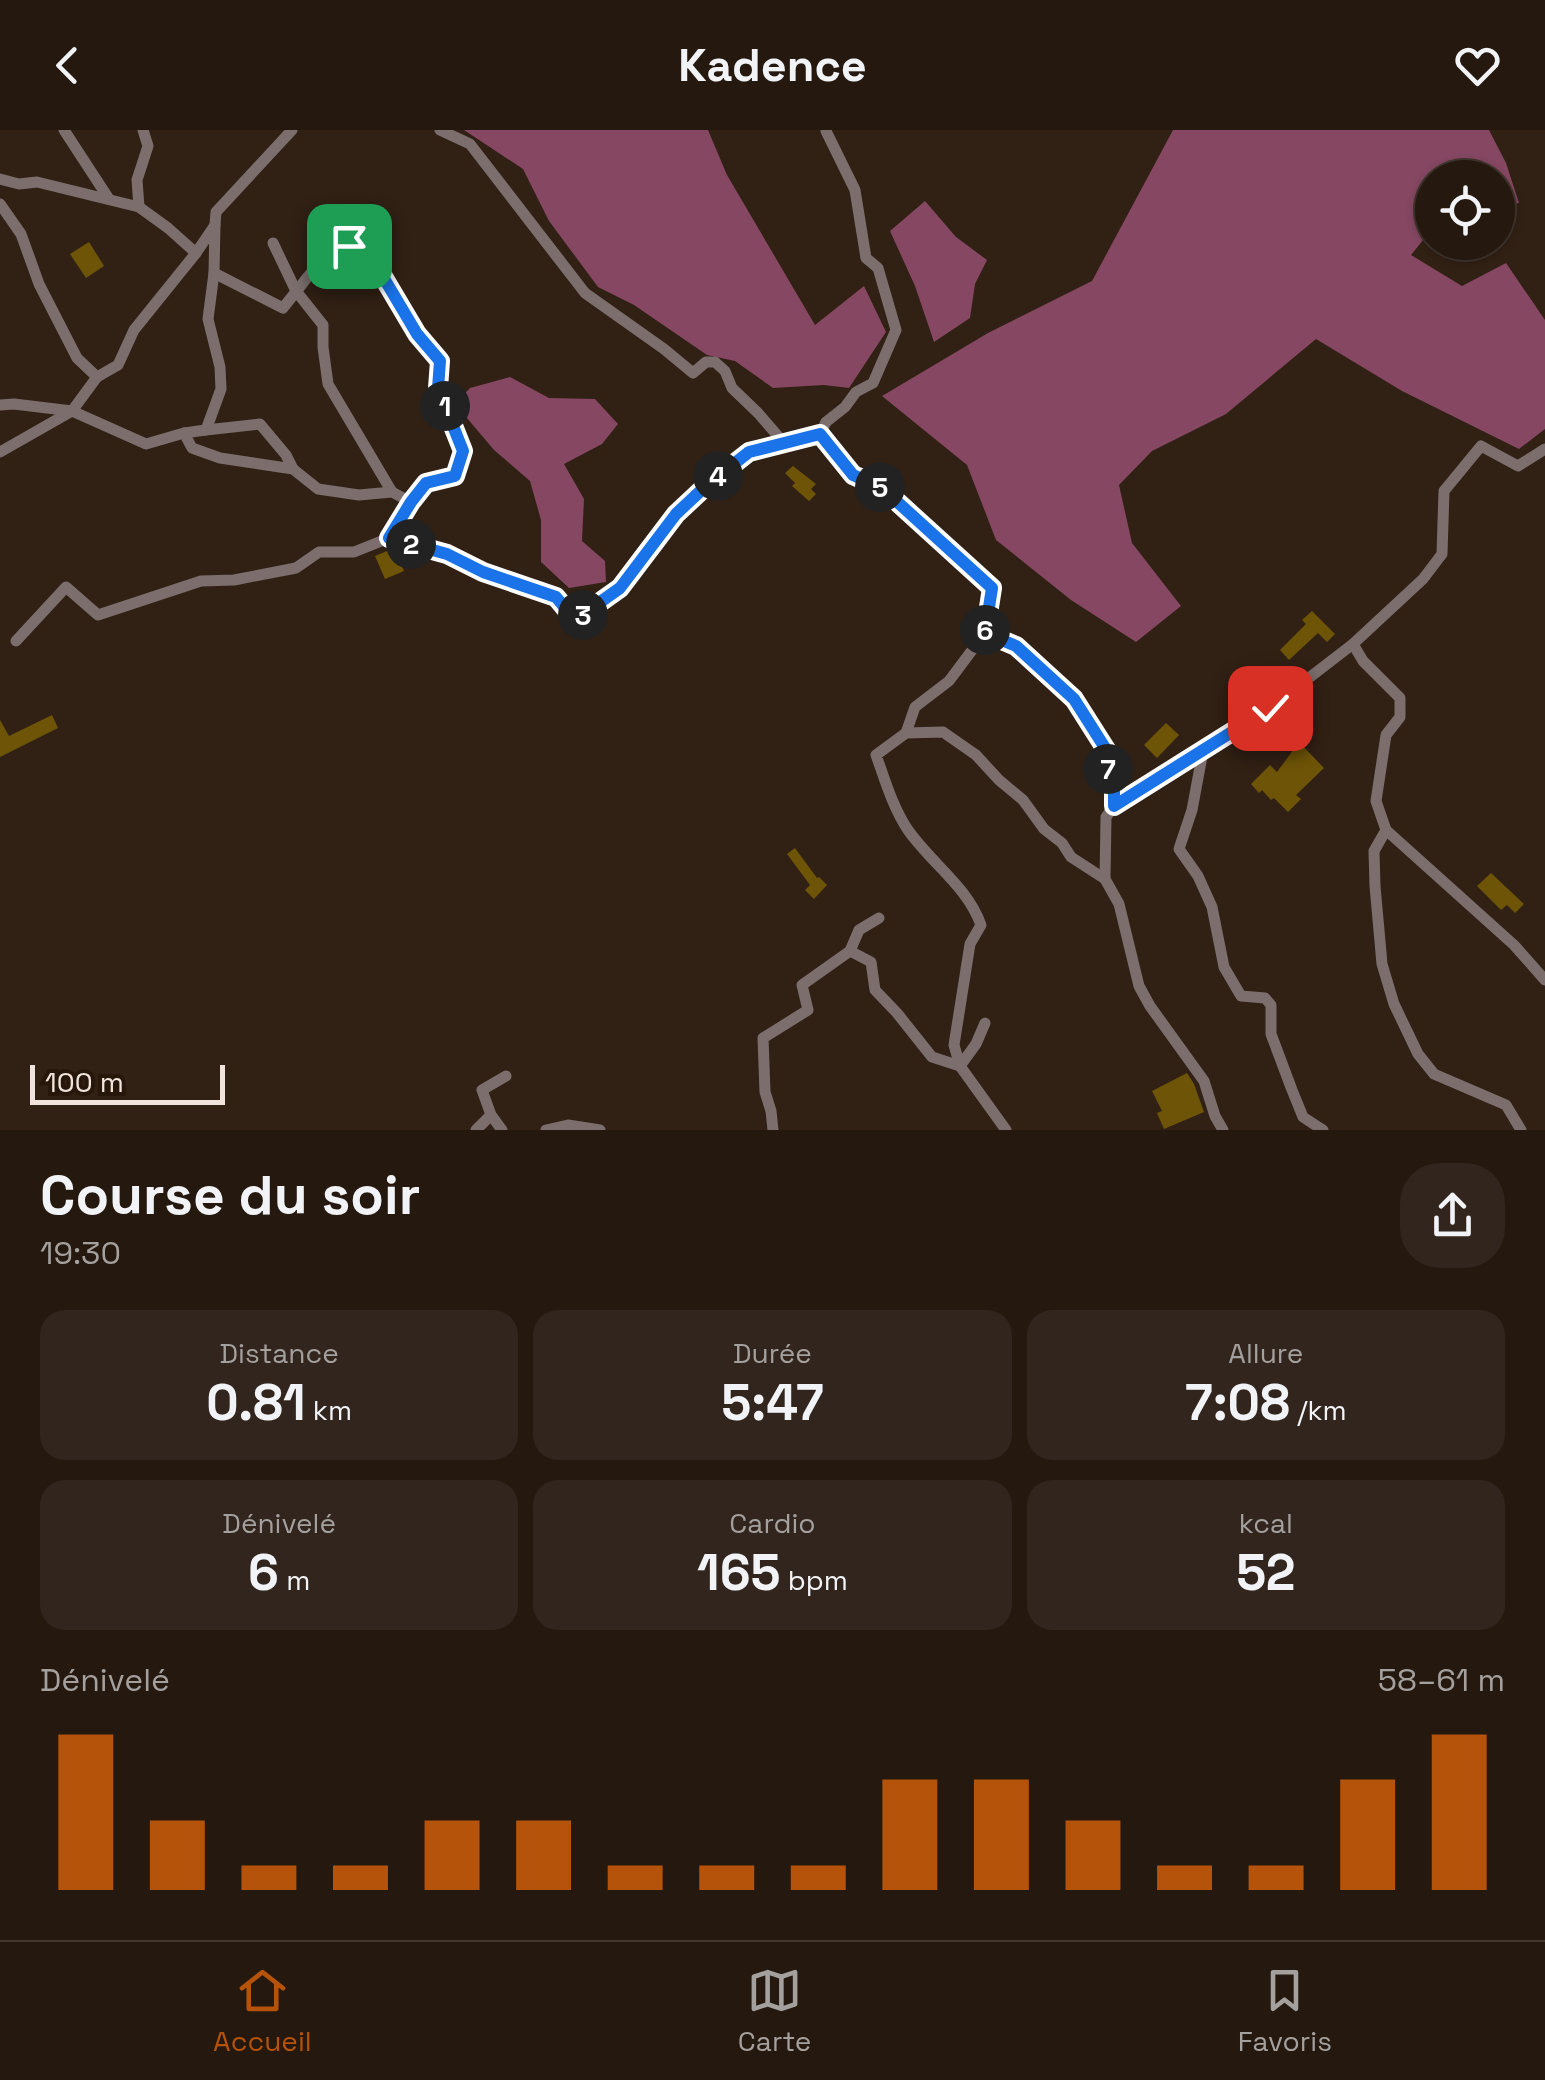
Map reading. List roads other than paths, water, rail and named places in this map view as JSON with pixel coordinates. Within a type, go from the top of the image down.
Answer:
[{"type":"street","points":[[64,130],[109,200]]},
{"type":"street","points":[[139,207],[137,180],[148,146],[143,130]]},
{"type":"street","points":[[206,430],[221,389],[220,367],[208,319],[216,212],[292,130]]},
{"type":"street","points":[[440,130],[470,144],[585,293],[693,373],[706,362],[715,362],[725,371],[732,388],[784,443]]},
{"type":"street","points":[[389,538],[447,554],[483,572],[556,597],[575,620],[620,588],[676,514],[707,485],[749,452],[820,434],[826,422],[856,392],[874,384],[896,330],[878,268],[866,258],[855,190],[825,130]]},
{"type":"street","points":[[0,179],[19,184],[36,182],[139,207],[196,254]]},
{"type":"street","points":[[0,204],[21,234],[40,284],[77,358],[97,377]]},
{"type":"street","points":[[0,452],[72,410],[97,377],[118,364],[134,330],[215,225]]},
{"type":"street","points":[[273,242],[296,291],[323,325],[328,384],[392,492],[411,502]]},
{"type":"street","points":[[16,641],[66,587],[98,615],[200,581],[234,580],[296,568],[319,552],[354,552],[389,538],[426,483],[455,476],[463,451],[438,388],[440,361],[417,334],[382,275],[349,246],[330,250],[283,308],[214,273]]},
{"type":"street","points":[[0,405],[72,410],[146,444],[184,433],[260,424],[286,455],[292,469],[318,490],[358,495],[392,492]]},
{"type":"street","points":[[184,433],[192,448],[220,458],[292,469]]},
{"type":"street","points":[[820,434],[853,475],[882,488],[992,588],[985,633],[949,681],[915,707],[906,733],[876,755],[906,828],[974,906],[981,925],[970,944],[954,1045],[960,1066],[1006,1130]]},
{"type":"street","points":[[1105,879],[1106,817],[1114,806],[1270,708],[1353,644],[1423,578],[1442,554],[1444,491],[1481,446],[1518,466],[1545,450]]},
{"type":"street","points":[[985,633],[1016,646],[1074,699],[1107,751],[1114,806]]},
{"type":"street","points":[[1353,644],[1363,662],[1400,698],[1400,717],[1386,734],[1376,801],[1386,830],[1514,945],[1545,980]]},
{"type":"street","points":[[906,733],[942,732],[976,754],[1023,800],[1044,830],[1062,843],[1071,857],[1105,879],[1119,904],[1140,986],[1204,1081],[1215,1116],[1224,1130]]},
{"type":"street","points":[[1202,751],[1192,810],[1179,849],[1212,906],[1224,967],[1240,996],[1265,998],[1272,1005],[1272,1034],[1292,1090],[1304,1117],[1323,1130]]},
{"type":"street","points":[[1386,830],[1374,851],[1375,886],[1382,964],[1394,1004],[1418,1054],[1434,1074],[1506,1105],[1521,1130]]},
{"type":"street","points":[[773,1130],[764,1092],[763,1038],[808,1010],[802,985],[850,951],[858,930],[879,918]]},
{"type":"street","points":[[850,951],[871,962],[876,990],[932,1057],[960,1066]]},
{"type":"street","points":[[960,1066],[985,1023]]},
{"type":"street","points":[[502,1130],[491,1115],[482,1090],[506,1076]]},
{"type":"street","points":[[474,1130],[491,1115]]},
{"type":"street","points":[[546,1130],[568,1125],[600,1130]]}]
